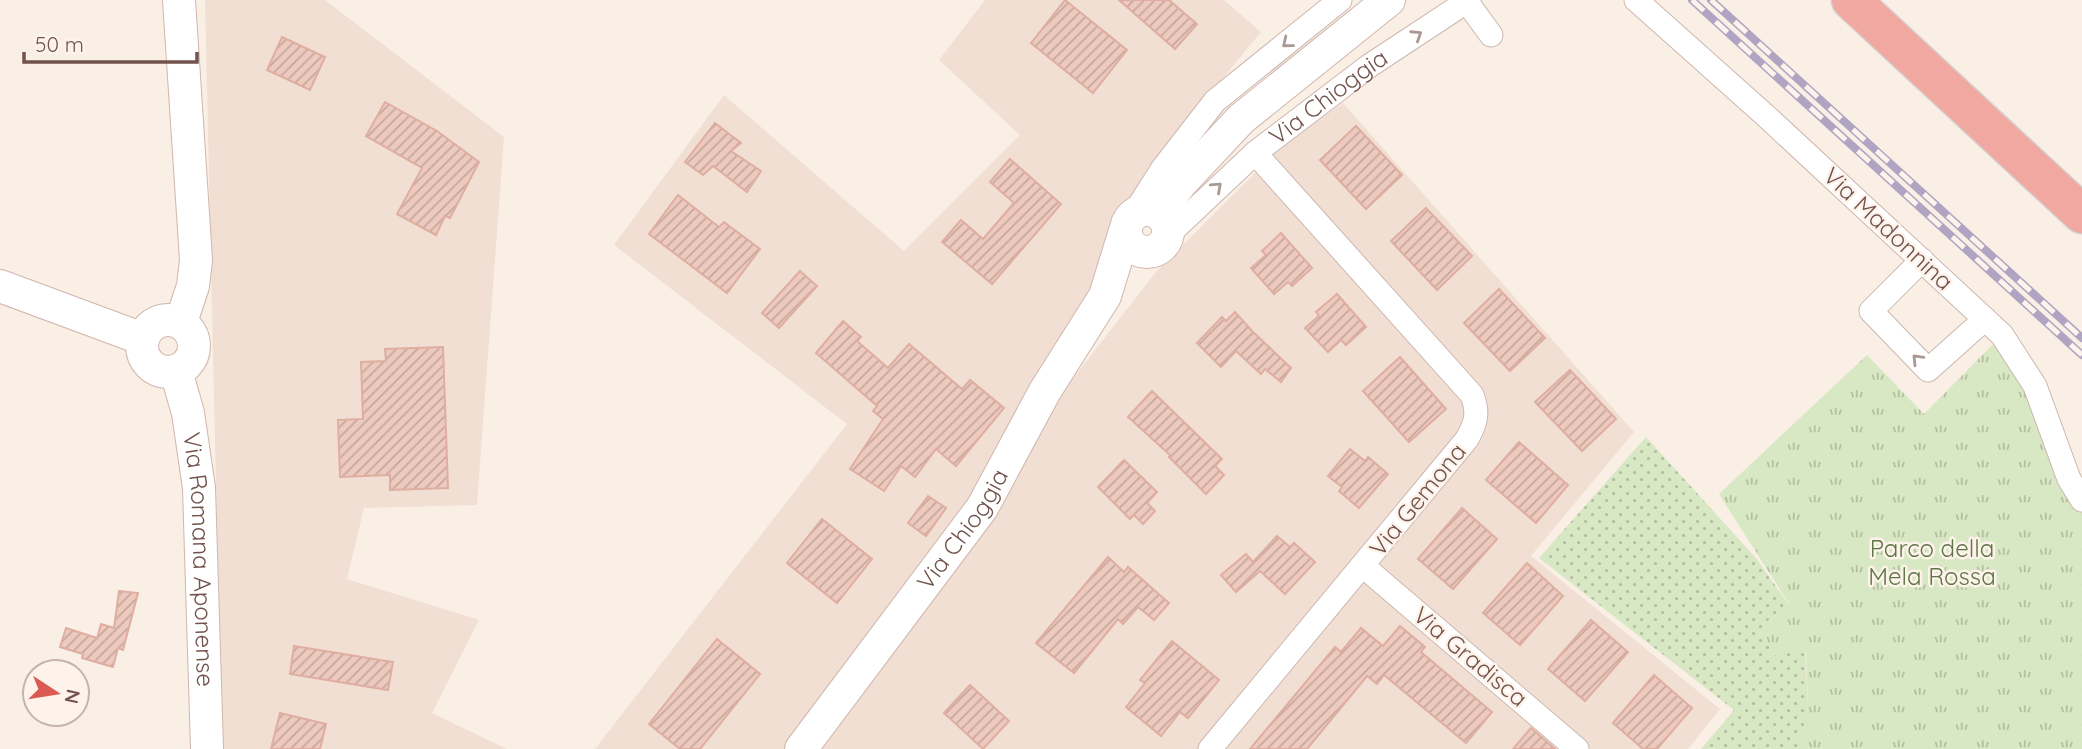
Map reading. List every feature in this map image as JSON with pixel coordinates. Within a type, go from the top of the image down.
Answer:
[{"type":"highway","points":[[1851,0],[2082,214]]},
{"type":"street","points":[[179,0],[196,260],[193,286],[181,323]]},
{"type":"street","name":"Via Chioggia","points":[[1148,229],[1163,168],[1215,102],[1340,0]]},
{"type":"street","name":"Via Chioggia","points":[[801,749],[982,508],[1045,391],[1148,229],[1181,183],[1241,119],[1389,0]]},
{"type":"street","name":"Via Madonnina","points":[[1636,0],[2003,335],[2035,386],[2069,480],[2082,500]]},
{"type":"street","points":[[1468,1],[1491,34]]},
{"type":"street","name":"Via Chioggia","points":[[1148,229],[1255,153],[1369,66],[1468,1]]},
{"type":"street","name":"Via Gemona","points":[[1210,749],[1467,439],[1476,424],[1477,408],[1472,395],[1255,153]]},
{"type":"street","points":[[1922,260],[1871,311],[1928,370],[1985,319]]},
{"type":"street","points":[[0,286],[143,340]]},
{"type":"street","points":[[171,319],[181,323],[189,329],[193,338],[191,359],[176,371],[155,369],[142,353],[143,340],[152,325],[160,320],[171,319]]},
{"type":"street","name":"Via Romana Aponense","points":[[176,371],[188,414],[198,488],[207,749]]},
{"type":"street","name":"Via Gradisca","points":[[1363,566],[1577,749]]},
{"type":"shaded area","points":[[205,0],[325,0],[504,137],[477,505],[364,508],[347,579],[479,620],[432,713],[507,749],[222,749]]},
{"type":"shaded area","points":[[985,0],[1224,0],[1261,32],[1148,169],[1112,232],[1093,300],[966,520],[785,749],[595,749],[847,424],[614,245],[724,95],[904,251],[1020,135],[939,60]]},
{"type":"shaded area","points":[[1343,103],[1634,432],[1531,556],[1720,709],[1688,749],[814,749],[989,521],[1067,386],[1156,272],[1287,141]]},
{"type":"green space","name":"Parco della Mela Rossa","points":[[2002,335],[2082,498],[2082,749],[1799,749],[1808,708],[1806,652],[1773,656],[1761,626],[1789,604],[1719,494],[1867,355],[1924,414]]},
{"type":"green space","points":[[1646,437],[1756,558],[1789,605],[1762,625],[1773,656],[1805,650],[1808,708],[1799,749],[1701,749],[1734,710],[1539,558]]},
{"type":"building","points":[[1065,0],[1127,50],[1093,93],[1031,43]]},
{"type":"building","points":[[1119,0],[1169,0],[1197,24],[1175,49]]},
{"type":"building","points":[[282,37],[325,57],[310,90],[267,70]]},
{"type":"building","points":[[385,102],[437,131],[479,162],[450,218],[445,216],[436,235],[397,214],[422,168],[366,136]]},
{"type":"building","points":[[715,123],[741,143],[731,151],[761,171],[747,192],[713,166],[703,175],[685,162]]},
{"type":"building","points":[[1356,126],[1402,175],[1366,209],[1320,160]]},
{"type":"building","points":[[1010,159],[1061,204],[992,284],[942,242],[961,220],[983,239],[1014,203],[990,182]]},
{"type":"building","points":[[678,195],[719,227],[724,222],[760,249],[727,293],[649,234]]},
{"type":"building","points":[[1426,208],[1472,256],[1437,290],[1391,241]]},
{"type":"building","points":[[1281,233],[1312,268],[1292,286],[1288,282],[1274,294],[1251,268],[1266,255],[1262,251]]},
{"type":"building","points":[[800,271],[817,286],[779,328],[762,313]]},
{"type":"building","points":[[1499,289],[1545,338],[1510,371],[1464,323]]},
{"type":"building","points":[[1337,294],[1366,327],[1346,345],[1341,340],[1328,352],[1305,328],[1319,316],[1316,312]]},
{"type":"building","points":[[1235,312],[1291,368],[1281,382],[1265,369],[1261,374],[1236,351],[1221,367],[1197,343],[1222,317],[1226,321]]},
{"type":"building","points":[[843,321],[861,337],[857,341],[888,368],[909,344],[962,389],[970,380],[1004,408],[956,466],[936,449],[915,477],[901,466],[884,491],[850,469],[883,419],[873,411],[877,406],[816,353]]},
{"type":"building","points":[[443,347],[448,488],[390,490],[390,475],[340,477],[338,420],[363,419],[361,362],[386,361],[385,349]]},
{"type":"building","points":[[1400,357],[1446,409],[1409,442],[1363,391]]},
{"type":"building","points":[[1570,370],[1616,419],[1582,451],[1535,402]]},
{"type":"building","points":[[1152,391],[1222,459],[1215,466],[1224,475],[1206,494],[1169,457],[1171,456],[1128,417]]},
{"type":"building","points":[[1519,442],[1568,485],[1536,523],[1486,480]]},
{"type":"building","points":[[1350,449],[1365,461],[1368,457],[1388,474],[1359,508],[1339,491],[1342,487],[1328,476]]},
{"type":"building","points":[[1124,460],[1157,492],[1147,503],[1155,511],[1143,524],[1134,515],[1130,519],[1098,487]]},
{"type":"building","points":[[928,496],[946,508],[926,536],[908,523]]},
{"type":"building","points":[[1462,508],[1497,539],[1453,589],[1418,559]]},
{"type":"building","points":[[822,519],[872,559],[837,603],[787,563]]},
{"type":"building","points":[[1277,536],[1290,547],[1294,543],[1315,562],[1285,594],[1260,571],[1236,592],[1221,575],[1246,554],[1253,562]]},
{"type":"building","points":[[1108,557],[1124,572],[1128,567],[1169,603],[1154,620],[1138,607],[1123,624],[1118,619],[1074,673],[1036,643]]},
{"type":"building","points":[[1527,563],[1563,596],[1520,645],[1483,613]]},
{"type":"building","points":[[119,591],[138,593],[123,650],[118,648],[113,667],[91,661],[91,658],[82,658],[83,654],[60,647],[66,628],[97,638],[101,624],[114,628]]},
{"type":"building","points":[[1591,620],[1628,652],[1585,701],[1548,669]]},
{"type":"building","points":[[1400,626],[1425,647],[1421,652],[1492,712],[1466,743],[1384,675],[1377,684],[1367,676],[1307,749],[1250,749],[1335,647],[1341,652],[1361,628],[1383,646]]},
{"type":"building","points":[[717,639],[760,674],[700,749],[680,749],[649,724]]},
{"type":"building","points":[[1172,641],[1219,680],[1188,718],[1180,712],[1161,736],[1126,707],[1145,683],[1140,680]]},
{"type":"building","points":[[294,646],[393,662],[388,690],[290,674]]},
{"type":"building","points":[[1654,675],[1692,708],[1657,749],[1643,749],[1613,723]]},
{"type":"building","points":[[970,685],[1009,721],[983,749],[944,713]]},
{"type":"building","points":[[280,713],[326,724],[320,749],[271,749]]},
{"type":"building","points":[[1531,728],[1555,749],[1513,749]]},
{"type":"railway","points":[[1692,0],[2082,355]]},
{"type":"railway","points":[[1711,0],[2082,338]]}]
